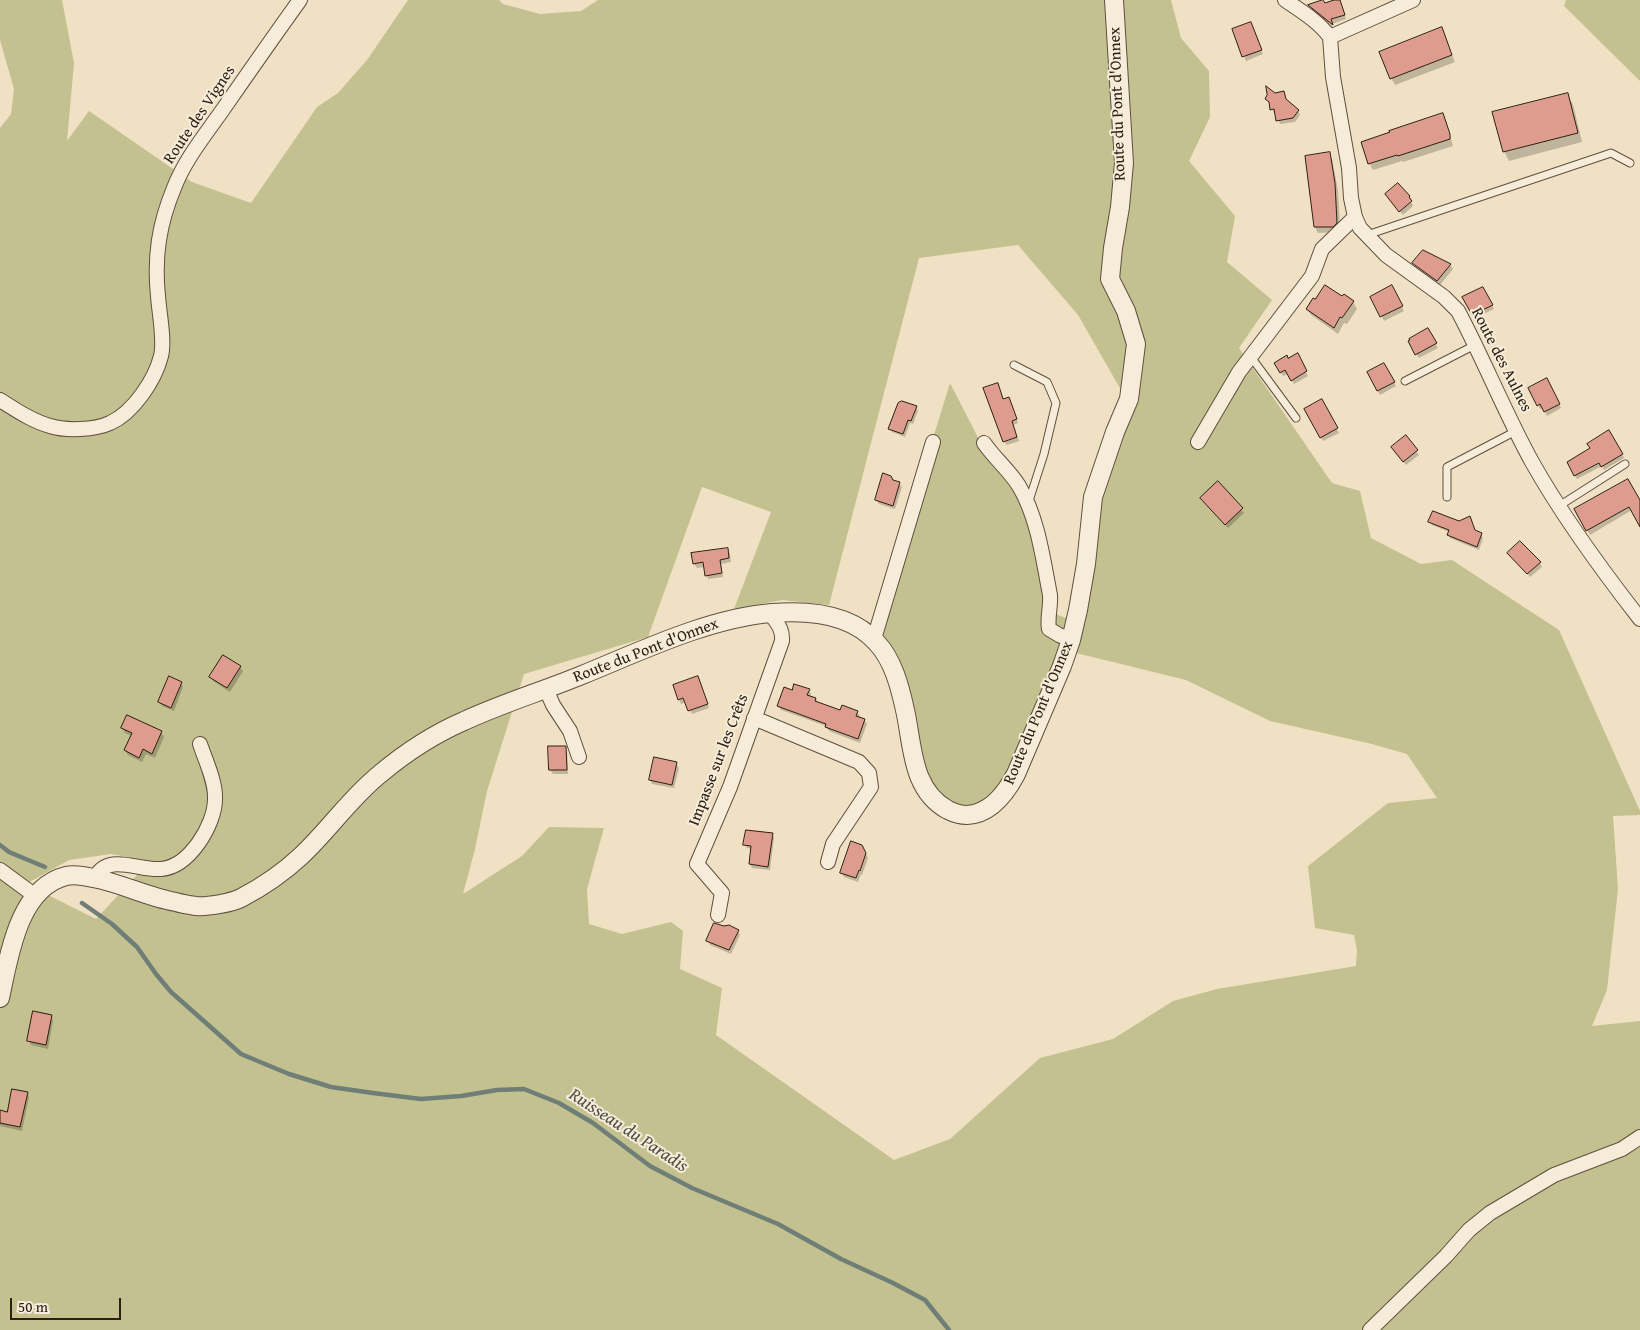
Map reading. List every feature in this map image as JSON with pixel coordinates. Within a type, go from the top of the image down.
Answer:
[{"type":"street","name":"Route des Vignes","points":[[0,400],[29,418],[50,426],[67,429],[87,428],[109,424],[119,418],[132,406],[148,386],[162,354],[156,281],[158,239],[174,188],[194,150],[300,0]]},
{"type":"street","name":"Route du Pont d'Onnex","points":[[0,998],[18,926],[34,895],[49,884],[69,875],[95,878],[156,899],[199,907],[237,900],[264,884],[300,857],[356,796],[378,775],[413,749],[463,721],[672,639],[722,622],[770,613],[800,612],[828,615],[854,623],[874,639],[887,654],[905,710],[920,781],[930,796],[941,806],[954,813],[966,815],[982,812],[995,803],[1008,788],[1016,774],[1071,640],[1086,564],[1093,497],[1128,399],[1136,344],[1126,311],[1110,279],[1124,163],[1114,0]]},
{"type":"street","points":[[1284,0],[1309,16],[1330,37],[1413,0]]},
{"type":"street","name":"Route des Aulnes","points":[[1330,37],[1334,77],[1349,168],[1351,198],[1355,217],[1360,228],[1386,255],[1444,297],[1458,311],[1531,460],[1559,506],[1612,583],[1640,619]]},
{"type":"street","points":[[1198,442],[1239,372],[1312,276],[1322,249],[1355,217]]},
{"type":"street","points":[[874,639],[933,442]]},
{"type":"street","points":[[984,443],[1017,484],[1028,504],[1039,543],[1050,595],[1047,617],[1049,628],[1071,640]]},
{"type":"street","name":"Impasse sur les Crêts","points":[[718,915],[722,893],[697,864],[730,787],[782,641],[783,633],[780,626],[770,613]]},
{"type":"street","points":[[546,690],[553,705],[570,731],[579,757]]},
{"type":"street","points":[[754,718],[860,762],[868,774],[871,787],[834,844],[828,862]]},
{"type":"street","points":[[95,878],[99,870],[108,865],[120,864],[149,869],[163,869],[176,864],[190,854],[204,836],[216,799],[200,744]]},
{"type":"street","points":[[0,870],[34,895]]},
{"type":"street","points":[[1370,1330],[1446,1256],[1469,1230],[1490,1213],[1554,1175],[1622,1149],[1640,1137]]},
{"type":"lane","points":[[1366,236],[1611,153],[1630,163]]},
{"type":"lane","points":[[1405,381],[1475,345]]},
{"type":"lane","points":[[1251,357],[1296,418]]},
{"type":"lane","points":[[1014,365],[1046,382],[1056,404],[1044,454],[1028,504]]},
{"type":"lane","points":[[1447,497],[1447,467],[1517,431]]},
{"type":"lane","points":[[1559,506],[1625,464]]},
{"type":"shaded area","points":[[0,0],[62,0],[74,63],[67,141],[89,111],[192,182],[251,203],[317,107],[338,93],[367,60],[408,0],[499,0],[503,4],[540,14],[581,11],[598,0],[1171,0],[1181,38],[1209,71],[1210,117],[1189,161],[1235,216],[1227,262],[1272,300],[1239,348],[1332,483],[1360,491],[1371,538],[1421,564],[1452,560],[1559,630],[1640,811],[1640,815],[1613,816],[1618,889],[1607,990],[1592,1026],[1640,1021],[1640,1330],[0,1330],[0,128],[11,114],[14,89],[0,40]],"holes":[[[1018,245],[1078,315],[1121,390],[1115,432],[1075,621],[1055,614],[1022,496],[988,457],[950,383],[877,620],[930,796],[966,815],[1016,774],[1068,651],[1186,680],[1270,721],[1372,744],[1407,754],[1437,798],[1388,803],[1308,866],[1315,928],[1354,935],[1357,950],[1356,966],[1217,989],[1173,1001],[1113,1039],[1040,1058],[950,1139],[894,1160],[716,1035],[722,988],[680,969],[683,931],[671,922],[622,934],[589,924],[587,889],[604,828],[549,827],[522,856],[463,894],[487,791],[524,674],[648,637],[702,487],[771,512],[734,609],[782,600],[829,605],[919,258]],[[111,854],[150,861],[96,919],[26,884],[69,860]]]},
{"type":"shaded area","points":[[1566,0],[1640,0],[1640,81],[1564,6]]},
{"type":"building","points":[[1323,0],[1325,3],[1340,0],[1345,15],[1331,19],[1333,25],[1308,5]]},
{"type":"building","points":[[1251,22],[1262,50],[1242,57],[1232,29]]},
{"type":"building","points":[[1442,27],[1452,55],[1390,79],[1379,52]]},
{"type":"building","points":[[1266,86],[1275,93],[1284,91],[1286,99],[1299,110],[1293,118],[1276,121],[1274,109],[1270,110],[1269,102],[1265,99],[1267,95]]},
{"type":"building","points":[[1568,93],[1578,133],[1503,152],[1492,112]]},
{"type":"building","points":[[1443,113],[1450,139],[1368,164],[1361,142]]},
{"type":"building","points":[[1330,152],[1335,183],[1337,223],[1333,227],[1314,227],[1305,156]]},
{"type":"building","points":[[1398,183],[1412,201],[1399,212],[1385,194]]},
{"type":"building","points":[[1423,250],[1451,264],[1437,281],[1412,263]]},
{"type":"building","points":[[1325,285],[1354,301],[1342,318],[1340,317],[1334,328],[1306,309]]},
{"type":"building","points":[[1392,285],[1403,306],[1380,317],[1370,297]]},
{"type":"building","points":[[1483,287],[1493,305],[1472,315],[1462,297]]},
{"type":"building","points":[[1428,328],[1437,343],[1415,355],[1408,341]]},
{"type":"building","points":[[1298,353],[1307,371],[1291,381],[1285,370],[1280,373],[1274,363],[1287,355],[1288,358]]},
{"type":"building","points":[[1384,363],[1395,382],[1377,391],[1367,372]]},
{"type":"building","points":[[1547,378],[1560,404],[1544,412],[1540,404],[1537,406],[1528,388]]},
{"type":"building","points":[[998,383],[1003,399],[1009,397],[1017,419],[1012,421],[1017,437],[1003,442],[983,388]]},
{"type":"building","points":[[1322,399],[1338,428],[1320,438],[1304,409]]},
{"type":"building","points":[[902,401],[917,406],[911,421],[908,420],[903,434],[888,429],[898,403]]},
{"type":"building","points":[[1609,430],[1623,454],[1601,467],[1599,463],[1574,476],[1567,462],[1590,448],[1587,444]]},
{"type":"building","points":[[1406,435],[1418,450],[1403,462],[1391,447]]},
{"type":"building","points":[[883,473],[891,476],[893,480],[900,482],[893,506],[875,500]]},
{"type":"building","points":[[1628,479],[1640,500],[1640,527],[1629,507],[1586,531],[1574,509]]},
{"type":"building","points":[[1218,481],[1243,508],[1225,525],[1200,498]]},
{"type":"building","points":[[1433,511],[1459,521],[1470,516],[1475,530],[1482,533],[1477,547],[1447,535],[1449,530],[1428,522]]},
{"type":"building","points":[[1520,541],[1541,562],[1527,574],[1507,553]]},
{"type":"building","points":[[728,548],[729,558],[720,560],[722,573],[705,576],[703,562],[693,564],[691,553]]},
{"type":"building","points":[[223,655],[241,666],[227,688],[209,677]]},
{"type":"building","points":[[169,676],[182,682],[171,708],[158,702]]},
{"type":"building","points":[[698,676],[708,704],[688,711],[683,698],[678,700],[673,685]]},
{"type":"building","points":[[794,684],[810,689],[807,695],[816,698],[815,701],[840,710],[842,705],[858,711],[856,716],[865,719],[858,739],[825,727],[826,724],[777,706],[784,687],[792,690]]},
{"type":"building","points":[[127,715],[162,731],[152,754],[143,749],[139,758],[124,750],[132,733],[121,728]]},
{"type":"building","points":[[548,746],[566,746],[567,770],[549,770]]},
{"type":"building","points":[[654,757],[677,762],[672,785],[649,780]]},
{"type":"building","points":[[746,830],[773,833],[768,867],[749,864],[751,846],[743,845]]},
{"type":"building","points":[[851,841],[862,845],[866,853],[856,878],[840,873]]},
{"type":"building","points":[[714,923],[724,926],[729,925],[739,930],[729,950],[706,941]]},
{"type":"building","points":[[33,1011],[52,1015],[46,1045],[27,1041]]},
{"type":"building","points":[[12,1089],[28,1092],[20,1127],[0,1123],[0,1110],[7,1112]]},
{"type":"waterway","name":"Ruisseau du Paradis","points":[[0,845],[9,852],[45,867]]},
{"type":"waterway","name":"Ruisseau du Paradis","points":[[82,903],[112,924],[137,947],[171,992],[241,1054],[289,1074],[331,1087],[421,1099],[461,1096],[497,1090],[524,1089],[559,1103],[593,1123],[650,1166],[692,1188],[778,1224],[841,1259],[925,1300],[949,1330]]}]
